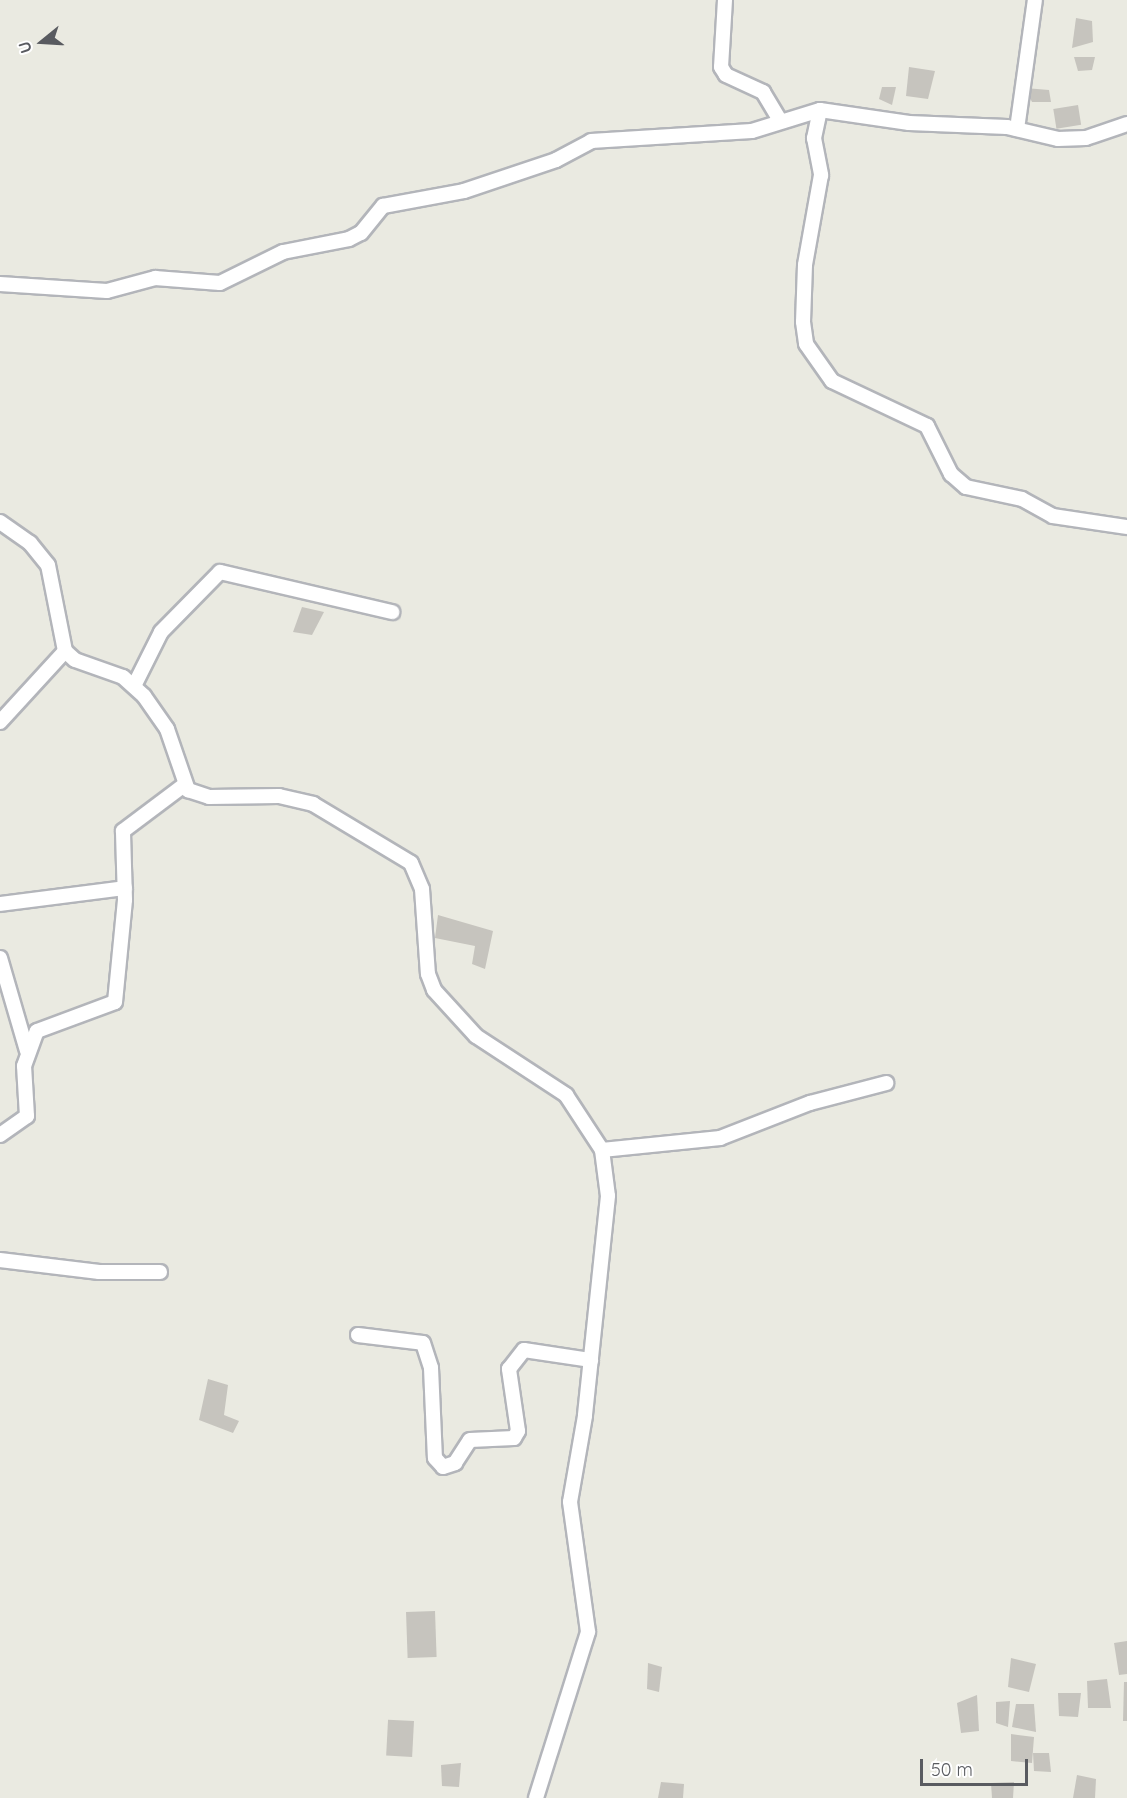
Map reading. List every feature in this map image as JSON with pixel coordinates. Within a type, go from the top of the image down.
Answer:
[{"type":"street","points":[[725,0],[721,67],[726,75],[763,92],[780,120]]},
{"type":"street","points":[[1017,129],[1035,0]]},
{"type":"street","points":[[820,110],[814,138],[821,175],[805,265],[802,322],[806,344],[832,381],[927,426],[951,474],[966,487],[1022,499],[1053,516],[1127,527]]},
{"type":"street","points":[[0,284],[107,291],[155,278],[220,283],[283,252],[349,239],[361,233],[382,206],[464,191],[556,160],[591,141],[752,131],[780,120],[820,110],[909,123],[1017,129],[1058,139],[1086,138],[1127,124]]},
{"type":"street","points":[[0,522],[30,543],[48,565],[65,651],[75,660],[110,671],[134,686],[167,729],[184,785],[200,796],[279,796],[313,804],[411,863],[422,889],[429,974],[434,990],[476,1036],[566,1095],[587,1121],[602,1150],[608,1196],[591,1360],[570,1502],[588,1632],[536,1798]]},
{"type":"street","points":[[134,686],[161,632],[220,572],[392,612]]},
{"type":"street","points":[[0,722],[65,651]]},
{"type":"street","points":[[27,1051],[46,1024],[115,1002],[125,888],[123,831],[184,785]]},
{"type":"street","points":[[0,904],[125,888]]},
{"type":"street","points":[[0,958],[27,1051],[27,1116],[0,1135]]},
{"type":"street","points":[[602,1150],[720,1137],[789,1110],[886,1083]]},
{"type":"street","points":[[0,1260],[80,1271],[160,1272]]},
{"type":"street","points":[[358,1335],[423,1343],[431,1368],[435,1458],[443,1467],[455,1463],[470,1440],[514,1438],[518,1431],[509,1370],[524,1350],[591,1360]]},
{"type":"building","points":[[1076,18],[1092,21],[1093,42],[1072,48]]},
{"type":"building","points":[[1074,57],[1095,57],[1092,70],[1078,71]]},
{"type":"building","points":[[909,67],[935,71],[928,99],[906,96]]},
{"type":"building","points":[[882,87],[896,87],[892,105],[879,99]]},
{"type":"building","points":[[1025,88],[1049,90],[1051,102],[1032,102]]},
{"type":"building","points":[[1078,105],[1081,125],[1056,129],[1053,109]]},
{"type":"building","points":[[302,607],[324,612],[312,635],[293,632]]},
{"type":"building","points":[[438,915],[493,931],[485,969],[472,964],[475,946],[435,938]]},
{"type":"building","points":[[208,1379],[228,1385],[224,1415],[239,1421],[233,1433],[199,1420]]},
{"type":"building","points":[[435,1611],[437,1657],[408,1658],[406,1612]]},
{"type":"building","points":[[1127,1641],[1127,1674],[1119,1675],[1114,1643]]},
{"type":"building","points":[[1011,1658],[1036,1664],[1029,1692],[1008,1687]]},
{"type":"building","points":[[648,1663],[662,1667],[659,1692],[647,1689]]},
{"type":"building","points":[[1107,1679],[1111,1708],[1088,1708],[1087,1681]]},
{"type":"building","points":[[1124,1682],[1127,1682],[1127,1721],[1123,1721]]},
{"type":"building","points":[[1058,1693],[1081,1693],[1078,1717],[1059,1716]]},
{"type":"building","points":[[977,1695],[979,1731],[961,1733],[957,1703]]},
{"type":"building","points":[[1010,1701],[1008,1727],[996,1723],[996,1702]]},
{"type":"building","points":[[1016,1704],[1034,1704],[1036,1732],[1012,1727]]},
{"type":"building","points":[[388,1720],[414,1721],[412,1757],[386,1756]]},
{"type":"building","points":[[1011,1734],[1034,1737],[1032,1763],[1011,1761]]},
{"type":"building","points":[[1033,1753],[1049,1753],[1051,1772],[1034,1771]]},
{"type":"building","points":[[461,1763],[459,1787],[442,1786],[441,1765]]},
{"type":"building","points":[[1077,1775],[1096,1779],[1095,1798],[1073,1798]]},
{"type":"building","points":[[661,1782],[684,1784],[683,1798],[658,1798]]},
{"type":"building","points":[[1014,1782],[1013,1798],[992,1798],[991,1783]]}]
